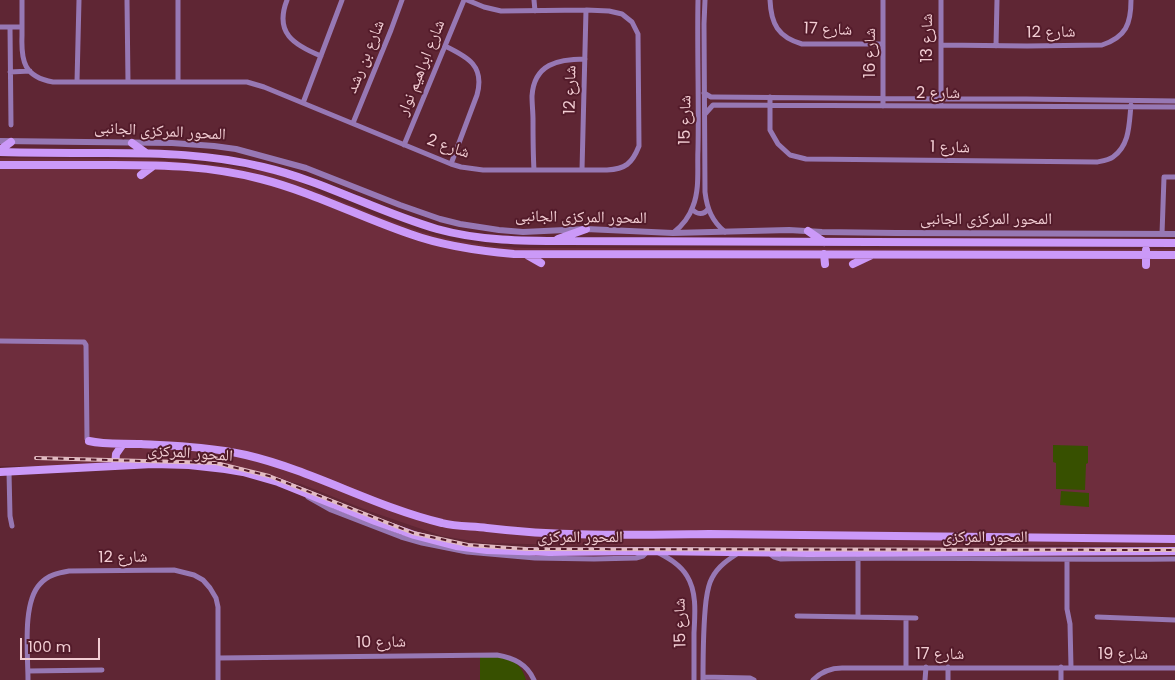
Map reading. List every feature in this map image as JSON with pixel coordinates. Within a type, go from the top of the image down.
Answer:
[{"type":"main road","points":[[0,151],[11,142]]},
{"type":"main road","points":[[132,143],[146,153]]},
{"type":"main road","points":[[0,151],[146,153],[206,156],[238,161],[292,175],[428,226],[489,239],[552,241],[1175,243]]},
{"type":"main road","points":[[0,165],[154,165],[204,168],[260,178],[307,194],[411,235],[461,248],[488,252],[525,254],[1175,255]]},
{"type":"main road","points":[[141,175],[154,165]]},
{"type":"main road","points":[[343,194],[359,206],[359,210],[356,213]]},
{"type":"main road","points":[[374,206],[369,210],[370,215],[385,225]]},
{"type":"main road","points":[[552,241],[586,229]]},
{"type":"main road","points":[[808,231],[824,242]]},
{"type":"main road","points":[[1000,242],[1010,247],[1012,251],[1008,255]]},
{"type":"main road","points":[[1035,243],[1032,251],[1044,256]]},
{"type":"main road","points":[[1146,243],[1146,265]]},
{"type":"main road","points":[[525,254],[541,263]]},
{"type":"main road","points":[[824,254],[825,264]]},
{"type":"main road","points":[[853,264],[872,254]]},
{"type":"main road","points":[[995,255],[995,264]]},
{"type":"main road","name":"المحور المركزى","points":[[88,441],[203,448],[266,460],[410,514],[450,526],[554,534],[716,534],[761,536],[818,544],[1175,551]]},
{"type":"main road","points":[[115,466],[116,454],[123,444]]},
{"type":"main road","name":"المحور المركزى","points":[[0,472],[134,464],[189,465],[225,469],[261,476],[391,527],[425,538],[462,547],[487,550],[540,552],[768,552],[818,544],[1175,539]]},
{"type":"main road","points":[[761,527],[761,536]]},
{"type":"street","points":[[22,0],[22,58],[26,68],[30,71]]},
{"type":"street","points":[[77,82],[79,0]]},
{"type":"street","points":[[127,0],[128,82]]},
{"type":"street","points":[[178,0],[178,82]]},
{"type":"street","points":[[287,0],[283,19],[290,37],[304,49],[321,56]]},
{"type":"street","points":[[303,103],[342,0]]},
{"type":"street","name":"شارع بن رشد","points":[[353,123],[402,0]]},
{"type":"street","name":"شارع 2","points":[[30,71],[42,80],[52,82],[247,82],[264,87],[451,164],[472,169],[618,170],[628,165],[635,156],[638,146],[638,34],[632,22],[622,14],[609,11],[509,12],[492,10],[465,0]]},
{"type":"street","name":"شارع ابراهيم نوار","points":[[404,145],[465,0]]},
{"type":"street","points":[[534,0],[535,11]]},
{"type":"street","name":"شارع 15","points":[[698,0],[705,114],[705,192],[708,209],[717,225],[725,232]]},
{"type":"street","name":"شارع 15","points":[[673,233],[688,217],[694,205],[697,180],[705,0]]},
{"type":"street","name":"شارع 17","points":[[770,0],[772,19],[784,36],[792,41],[802,44],[883,44]]},
{"type":"street","name":"شارع 16","points":[[883,0],[883,106]]},
{"type":"street","name":"شارع 13","points":[[940,107],[941,0]]},
{"type":"street","points":[[996,46],[997,0]]},
{"type":"street","name":"شارع 12","points":[[941,45],[1102,45],[1113,41],[1122,34],[1128,24],[1131,13],[1131,0]]},
{"type":"street","name":"شارع 12","points":[[582,170],[586,10]]},
{"type":"street","points":[[0,27],[22,27]]},
{"type":"street","points":[[10,27],[11,125]]},
{"type":"street","points":[[445,46],[464,55],[471,61],[476,68],[480,86],[451,164]]},
{"type":"street","points":[[534,170],[532,95],[535,81],[543,69],[556,61],[585,59]]},
{"type":"street","points":[[10,72],[30,71]]},
{"type":"street","name":"شارع 2","points":[[704,93],[711,97],[1026,98],[1175,101]]},
{"type":"street","name":"شارع 1","points":[[770,97],[770,130],[778,144],[790,155],[806,159],[1097,162],[1112,158],[1123,148],[1128,135],[1131,100]]},
{"type":"street","name":"شارع 2","points":[[705,114],[713,106],[1175,107]]},
{"type":"street","name":"المحور المركزى الجانبى","points":[[0,142],[193,144],[236,149],[306,168],[420,213],[440,219],[467,225],[523,232],[586,229],[673,233],[789,230],[896,234],[1175,234]]},
{"type":"street","points":[[1162,234],[1164,177],[1175,177]]},
{"type":"street","points":[[692,209],[696,213],[701,214],[708,209]]},
{"type":"street","points":[[0,341],[83,342],[86,345],[88,441]]},
{"type":"street","points":[[9,472],[12,526]]},
{"type":"street","name":"شارع 15","points":[[652,551],[681,568],[691,584],[695,610],[694,680]]},
{"type":"street","name":"شارع 15","points":[[703,679],[704,618],[708,585],[718,569],[741,552]]},
{"type":"street","points":[[768,552],[774,557],[781,559],[1175,560]]},
{"type":"street","points":[[858,558],[858,617]]},
{"type":"street","points":[[1067,560],[1067,609],[1070,624],[1071,667]]},
{"type":"street","name":"شارع 12","points":[[28,680],[28,627],[31,601],[41,583],[58,573],[69,571],[174,570],[194,575],[203,580],[216,598],[218,607],[218,680]]},
{"type":"street","points":[[797,616],[916,618]]},
{"type":"street","points":[[1097,617],[1175,620]]},
{"type":"street","points":[[906,618],[906,667]]},
{"type":"street","name":"شارع 10","points":[[218,658],[497,655],[518,661],[526,667],[534,680]]},
{"type":"street","points":[[925,680],[926,667]]},
{"type":"street","points":[[948,667],[948,680]]},
{"type":"street","points":[[1061,667],[1061,680]]},
{"type":"street","name":"شارع 17","points":[[813,680],[832,668],[1071,667]]},
{"type":"street","name":"شارع 19","points":[[1071,667],[1175,668]]},
{"type":"street","points":[[28,671],[102,670]]},
{"type":"street","points":[[703,679],[750,678],[754,680]]},
{"type":"shaded area","points":[[0,158],[146,159],[229,166],[268,172],[298,181],[321,193],[422,232],[453,240],[492,246],[525,248],[1175,249],[1175,547],[1065,545],[699,546],[484,543],[442,536],[369,511],[301,484],[215,469],[0,466]]},
{"type":"green space","points":[[1053,445],[1088,446],[1085,490],[1056,489],[1056,463],[1053,462]]},
{"type":"green space","points":[[1061,491],[1089,493],[1089,507],[1060,505]]},
{"type":"green space","points":[[480,655],[502,657],[514,662],[523,672],[526,680],[480,680]]},
{"type":"railway","points":[[36,458],[216,463],[269,476],[413,533],[468,545],[526,549],[1175,550]]}]
